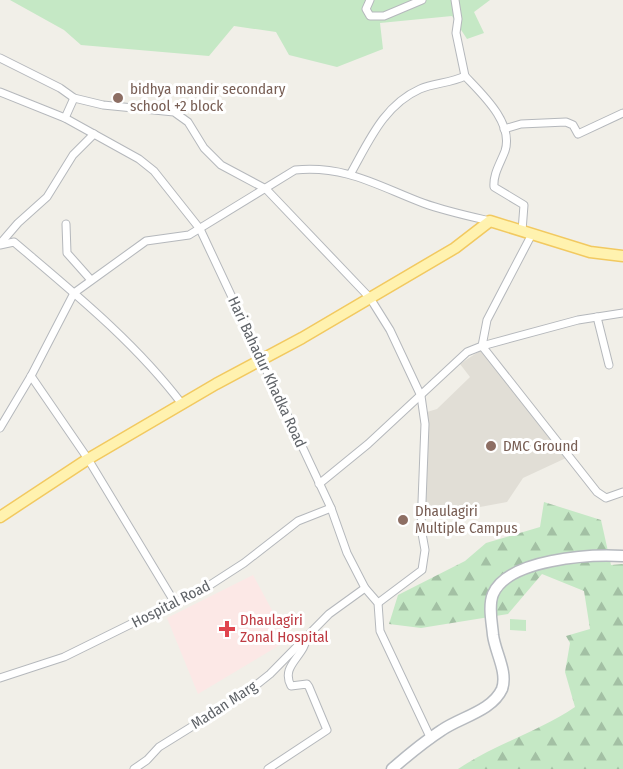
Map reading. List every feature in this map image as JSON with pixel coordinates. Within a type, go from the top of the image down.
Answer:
[{"type":"main road","points":[[0,517],[88,459],[455,248],[490,221],[590,252],[623,256]]},
{"type":"main road","points":[[392,769],[443,729],[486,707],[501,690],[503,674],[493,638],[491,609],[493,595],[501,582],[515,572],[550,562],[623,556]]},
{"type":"street","points":[[370,0],[366,9],[370,16],[384,16],[422,0]]},
{"type":"street","points":[[455,0],[458,19],[456,33],[465,76],[499,116],[504,129],[506,148],[494,178],[494,187],[524,205],[527,232],[487,320],[482,346],[597,492],[606,498],[623,492]]},
{"type":"street","points":[[0,58],[60,88],[74,98],[103,105],[174,112],[188,122],[204,148],[220,165],[266,189],[370,298],[390,330],[421,396],[425,424],[421,528],[424,562],[422,570],[378,603],[380,631],[431,739]]},
{"type":"street","points":[[351,173],[381,119],[402,101],[420,89],[465,76]]},
{"type":"street","name":"Hari Bahadur Khadka Road","points":[[0,92],[65,118],[139,159],[154,171],[200,229],[330,508],[346,553],[365,588],[378,603]]},
{"type":"street","points":[[65,118],[74,98]]},
{"type":"street","points":[[504,129],[521,124],[566,122],[580,133],[623,113]]},
{"type":"street","points":[[0,245],[18,223],[47,197],[73,155],[94,134]]},
{"type":"street","points":[[0,428],[31,376],[74,293],[147,241],[189,235],[295,170],[318,169],[351,173],[423,203],[490,221]]},
{"type":"street","points":[[66,224],[67,253],[91,280]]},
{"type":"street","points":[[0,245],[14,242],[74,293],[155,368],[182,404]]},
{"type":"street","points":[[319,484],[421,396],[467,352],[597,316],[623,313]]},
{"type":"street","points":[[597,316],[609,365]]},
{"type":"street","points":[[31,376],[88,459],[175,603]]},
{"type":"street","name":"Hospital Road","points":[[0,678],[64,657],[175,603],[244,563],[298,521],[330,508]]},
{"type":"street","name":"Madan Marg","points":[[134,769],[147,760],[159,747],[246,693],[277,667],[330,614],[365,588]]},
{"type":"street","points":[[268,769],[327,730],[307,684],[296,688],[288,681],[293,662],[306,648],[307,635]]},
{"type":"shaded area","name":"DMC Ground","points":[[481,350],[566,458],[523,478],[507,502],[426,517],[427,412],[437,409],[470,377],[460,364]]},
{"type":"shaded area","name":"Dhaulagiri Zonal Hospital","points":[[253,575],[288,640],[198,694],[167,618]]},
{"type":"green space","points":[[10,0],[490,0],[474,12],[484,33],[467,39],[452,16],[380,23],[383,49],[337,67],[289,55],[276,32],[234,26],[209,56],[81,45],[64,30]]},
{"type":"green space","points":[[544,502],[601,520],[611,565],[623,564],[623,769],[458,769],[575,707],[565,672],[570,643],[566,636],[590,629],[584,591],[542,574],[508,614],[421,628],[389,624],[398,595],[465,561],[486,543],[540,527]]},
{"type":"green space","points":[[510,619],[526,620],[526,631],[510,630]]},
{"type":"place","name":"bidhya mandir secondary school +2 block","points":[[118,98]]},
{"type":"place","name":"DMC Ground","points":[[491,446]]},
{"type":"place","name":"Dhaulagiri Multiple Campus","points":[[403,520]]},
{"type":"place","name":"Dhaulagiri Zonal Hospital","points":[[227,629]]}]
